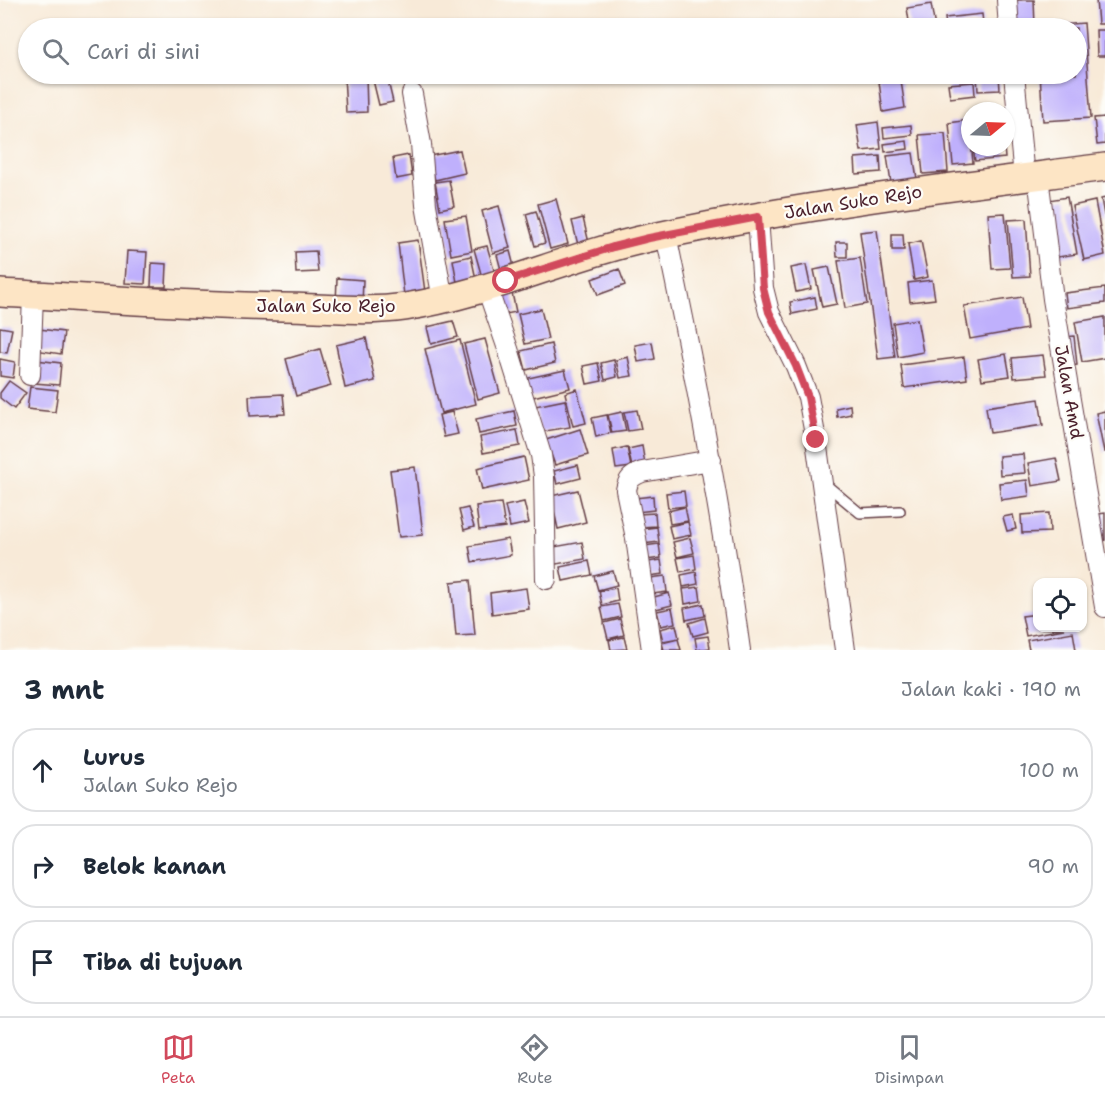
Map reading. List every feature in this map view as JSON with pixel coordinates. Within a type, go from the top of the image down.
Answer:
[{"type":"main road","name":"Jalan Suko Rejo","points":[[0,293],[358,310],[404,307],[487,288],[613,247],[666,235],[758,217],[1105,167]]},
{"type":"street","points":[[1007,0],[1008,18]]},
{"type":"street","name":"Jalan Amd","points":[[1016,84],[1105,607]]},
{"type":"street","points":[[412,94],[421,144],[426,205],[442,300]]},
{"type":"street","points":[[758,217],[763,288],[767,304],[808,397],[845,650]]},
{"type":"street","points":[[666,235],[699,389],[740,650]]},
{"type":"street","points":[[487,288],[541,455],[544,476],[546,579]]},
{"type":"street","points":[[30,375],[33,295]]},
{"type":"street","points":[[652,650],[636,538],[626,490],[627,484],[633,476],[642,472],[711,460]]},
{"type":"lane","points":[[822,481],[860,513],[900,511]]},
{"type":"building","points":[[1011,0],[1034,0],[1035,18],[1012,18]]},
{"type":"building","points":[[1096,0],[1105,0],[1105,24],[1098,24]]},
{"type":"building","points":[[931,4],[933,18],[908,18],[907,8]]},
{"type":"building","points":[[982,14],[982,18],[945,18]]},
{"type":"building","points":[[1096,30],[1105,30],[1105,56],[1097,56]]},
{"type":"building","points":[[1087,64],[1091,118],[1043,121],[1041,84],[1087,84]]},
{"type":"building","points":[[345,84],[366,84],[367,112],[346,113]]},
{"type":"building","points":[[374,84],[389,84],[393,102],[379,105]]},
{"type":"building","points":[[879,84],[901,84],[905,108],[883,112]]},
{"type":"building","points":[[948,84],[974,84],[975,95],[950,98]]},
{"type":"building","points":[[978,84],[1000,84],[1000,90],[978,91]]},
{"type":"building","points":[[1105,117],[1105,144],[1097,145],[1094,118]]},
{"type":"building","points":[[961,121],[961,156],[972,156],[973,163],[953,165],[949,123]]},
{"type":"building","points":[[878,122],[881,149],[861,151],[857,125]]},
{"type":"building","points":[[911,125],[912,135],[884,138],[883,128]]},
{"type":"building","points":[[945,133],[948,172],[923,174],[919,135]]},
{"type":"building","points":[[907,141],[908,149],[885,152],[884,144]]},
{"type":"building","points":[[460,150],[465,173],[435,180],[429,156]]},
{"type":"building","points":[[913,153],[918,186],[892,190],[887,156]]},
{"type":"building","points":[[409,155],[412,176],[396,179],[393,158]]},
{"type":"building","points":[[880,156],[881,172],[856,174],[855,158]]},
{"type":"building","points":[[974,156],[1005,156],[1005,158],[975,161]]},
{"type":"building","points":[[449,180],[454,206],[440,209],[435,182]]},
{"type":"building","points":[[1067,197],[1077,254],[1052,258],[1042,201]]},
{"type":"building","points":[[1105,198],[1105,215],[1104,215],[1101,199]]},
{"type":"building","points":[[556,199],[568,244],[550,249],[538,204]]},
{"type":"building","points":[[1095,201],[1105,255],[1084,260],[1072,206]]},
{"type":"building","points":[[499,206],[510,248],[493,253],[482,211]]},
{"type":"building","points":[[536,211],[545,243],[535,246],[526,214]]},
{"type":"building","points":[[1005,213],[1010,268],[992,269],[988,214]]},
{"type":"building","points":[[466,216],[472,251],[451,255],[445,219]]},
{"type":"building","points":[[583,218],[589,243],[578,245],[572,221]]},
{"type":"building","points":[[1026,219],[1030,276],[1013,277],[1008,220]]},
{"type":"building","points":[[877,230],[895,357],[878,359],[860,232]]},
{"type":"building","points":[[892,234],[903,234],[904,250],[892,250]]},
{"type":"building","points":[[418,240],[425,292],[404,295],[398,243]]},
{"type":"building","points":[[921,241],[928,277],[914,280],[908,244]]},
{"type":"building","points":[[836,242],[847,242],[847,257],[837,257]]},
{"type":"building","points":[[487,246],[496,277],[483,281],[474,249]]},
{"type":"building","points":[[127,251],[147,252],[145,284],[125,283]]},
{"type":"building","points":[[316,251],[318,272],[296,273],[295,252]]},
{"type":"building","points":[[510,251],[516,274],[503,277],[497,255]]},
{"type":"building","points":[[471,256],[477,284],[458,288],[453,260]]},
{"type":"building","points":[[860,258],[867,304],[845,308],[838,261]]},
{"type":"building","points":[[152,263],[167,264],[166,287],[151,287]]},
{"type":"building","points":[[806,265],[811,289],[796,292],[791,268]]},
{"type":"building","points":[[829,267],[837,304],[822,307],[814,270]]},
{"type":"building","points":[[619,269],[625,285],[598,295],[592,279]]},
{"type":"building","points":[[337,278],[363,280],[362,305],[336,304]]},
{"type":"building","points":[[932,280],[935,299],[910,302],[908,283]]},
{"type":"building","points":[[511,288],[516,312],[501,315],[496,291]]},
{"type":"building","points":[[1105,288],[1105,303],[1067,308],[1065,293]]},
{"type":"building","points":[[815,297],[817,309],[792,314],[790,302]]},
{"type":"building","points":[[1022,297],[1027,329],[970,339],[964,306]]},
{"type":"building","points":[[541,309],[548,339],[525,344],[518,314]]},
{"type":"building","points":[[1105,317],[1105,358],[1082,362],[1075,322]]},
{"type":"building","points":[[917,319],[923,352],[898,357],[893,323]]},
{"type":"building","points":[[453,321],[458,337],[431,344],[427,327]]},
{"type":"building","points":[[0,327],[12,329],[7,353],[0,352]]},
{"type":"building","points":[[39,329],[64,332],[61,354],[35,350]]},
{"type":"building","points":[[1074,336],[1077,365],[1069,366],[1066,337]]},
{"type":"building","points":[[366,338],[375,381],[345,388],[336,345]]},
{"type":"building","points":[[485,339],[500,393],[478,399],[464,344]]},
{"type":"building","points":[[460,340],[476,404],[441,413],[425,349]]},
{"type":"building","points":[[652,342],[655,359],[638,362],[635,345]]},
{"type":"building","points":[[551,344],[555,363],[526,370],[521,351]]},
{"type":"building","points":[[320,349],[331,386],[296,396],[286,359]]},
{"type":"building","points":[[1006,354],[1010,376],[982,380],[978,359]]},
{"type":"building","points":[[1043,355],[1046,375],[1014,378],[1012,358]]},
{"type":"building","points":[[628,357],[632,376],[620,378],[616,360]]},
{"type":"building","points":[[964,357],[967,379],[904,388],[901,365]]},
{"type":"building","points":[[0,359],[15,362],[13,378],[0,376]]},
{"type":"building","points":[[36,360],[61,363],[59,385],[34,383]]},
{"type":"building","points":[[614,360],[617,377],[605,380],[601,363]]},
{"type":"building","points":[[598,363],[602,381],[587,384],[583,366]]},
{"type":"building","points":[[565,370],[570,388],[529,398],[524,379]]},
{"type":"building","points":[[9,381],[26,393],[14,409],[0,398],[0,393]]},
{"type":"building","points":[[30,387],[58,390],[55,412],[27,409]]},
{"type":"building","points":[[577,389],[586,423],[573,426],[565,393]]},
{"type":"building","points":[[283,394],[285,414],[250,416],[249,396]]},
{"type":"building","points":[[1039,399],[1043,425],[990,433],[986,407]]},
{"type":"building","points":[[565,400],[570,427],[540,432],[535,406]]},
{"type":"building","points":[[850,405],[851,414],[837,417],[836,408]]},
{"type":"building","points":[[637,410],[641,429],[628,431],[624,412]]},
{"type":"building","points":[[514,411],[517,426],[479,434],[476,419]]},
{"type":"building","points":[[1105,411],[1105,452],[1104,452],[1096,413]]},
{"type":"building","points":[[452,412],[458,434],[444,437],[439,415]]},
{"type":"building","points":[[622,412],[626,431],[612,433],[608,415]]},
{"type":"building","points":[[607,415],[611,433],[596,437],[592,418]]},
{"type":"building","points":[[580,429],[588,455],[555,465],[546,440]]},
{"type":"building","points":[[517,430],[520,446],[483,453],[480,437]]},
{"type":"building","points":[[642,446],[645,464],[632,467],[628,449]]},
{"type":"building","points":[[627,447],[631,467],[616,469],[613,450]]},
{"type":"building","points":[[1023,454],[1025,473],[1000,475],[999,456]]},
{"type":"building","points":[[524,457],[529,480],[482,490],[477,468]]},
{"type":"building","points":[[1056,458],[1061,481],[1032,486],[1028,463]]},
{"type":"building","points":[[578,465],[581,478],[557,484],[554,471]]},
{"type":"building","points":[[415,467],[423,535],[399,537],[390,470]]},
{"type":"building","points":[[1027,480],[1029,496],[1001,500],[999,483]]},
{"type":"building","points":[[578,490],[586,522],[558,529],[551,496]]},
{"type":"building","points":[[684,491],[686,506],[668,508],[666,493]]},
{"type":"building","points":[[653,496],[654,510],[637,512],[635,498]]},
{"type":"building","points":[[524,502],[529,523],[510,527],[505,506]]},
{"type":"building","points":[[501,503],[505,527],[479,530],[476,506]]},
{"type":"building","points":[[685,507],[688,521],[670,524],[668,511]]},
{"type":"building","points":[[468,508],[474,527],[464,530],[459,510]]},
{"type":"building","points":[[655,513],[656,526],[640,527],[639,514]]},
{"type":"building","points":[[1049,513],[1050,532],[1022,533],[1021,515]]},
{"type":"building","points":[[1105,513],[1105,540],[1095,541],[1092,515]]},
{"type":"building","points":[[1013,515],[1016,529],[1007,531],[1003,517]]},
{"type":"building","points":[[688,522],[691,535],[672,539],[669,526]]},
{"type":"building","points":[[657,527],[659,542],[642,544],[641,529]]},
{"type":"building","points":[[690,538],[694,553],[677,557],[673,542]]},
{"type":"building","points":[[508,539],[511,555],[472,562],[469,546]]},
{"type":"building","points":[[582,542],[585,559],[551,565],[548,548]]},
{"type":"building","points":[[659,544],[661,558],[646,560],[644,546]]},
{"type":"building","points":[[694,555],[696,569],[680,572],[677,558]]},
{"type":"building","points":[[661,560],[663,574],[649,576],[648,562]]},
{"type":"building","points":[[589,561],[592,575],[563,581],[560,567]]},
{"type":"building","points":[[613,571],[617,585],[598,590],[594,576]]},
{"type":"building","points":[[696,572],[698,584],[683,587],[681,575]]},
{"type":"building","points":[[665,576],[667,592],[653,594],[650,578]]},
{"type":"building","points":[[470,580],[475,635],[456,636],[451,582]]},
{"type":"building","points":[[699,587],[701,601],[685,604],[683,589]]},
{"type":"building","points":[[526,588],[529,609],[492,614],[490,593]]},
{"type":"building","points":[[616,588],[618,601],[602,605],[599,591]]},
{"type":"building","points":[[669,593],[672,605],[656,609],[654,597]]},
{"type":"building","points":[[618,604],[621,617],[604,621],[601,607]]},
{"type":"building","points":[[703,604],[705,616],[686,620],[684,608]]},
{"type":"building","points":[[672,608],[675,623],[661,626],[657,611]]},
{"type":"building","points":[[1033,615],[1033,632],[1048,632],[1026,636],[1022,616]]},
{"type":"building","points":[[705,618],[708,632],[693,636],[689,623]]},
{"type":"building","points":[[620,619],[624,635],[608,639],[604,623]]},
{"type":"building","points":[[676,625],[679,638],[663,641],[660,629]]},
{"type":"building","points":[[1073,632],[1076,650],[1029,650],[1027,640]]},
{"type":"building","points":[[708,636],[710,648],[697,650],[695,638]]},
{"type":"building","points":[[624,637],[627,649],[611,650],[609,640]]},
{"type":"building","points":[[678,639],[681,650],[664,650],[662,643]]},
{"type":"route","points":[[506,281],[613,247],[758,217],[763,288],[769,312],[796,366],[808,397],[816,440]]}]
